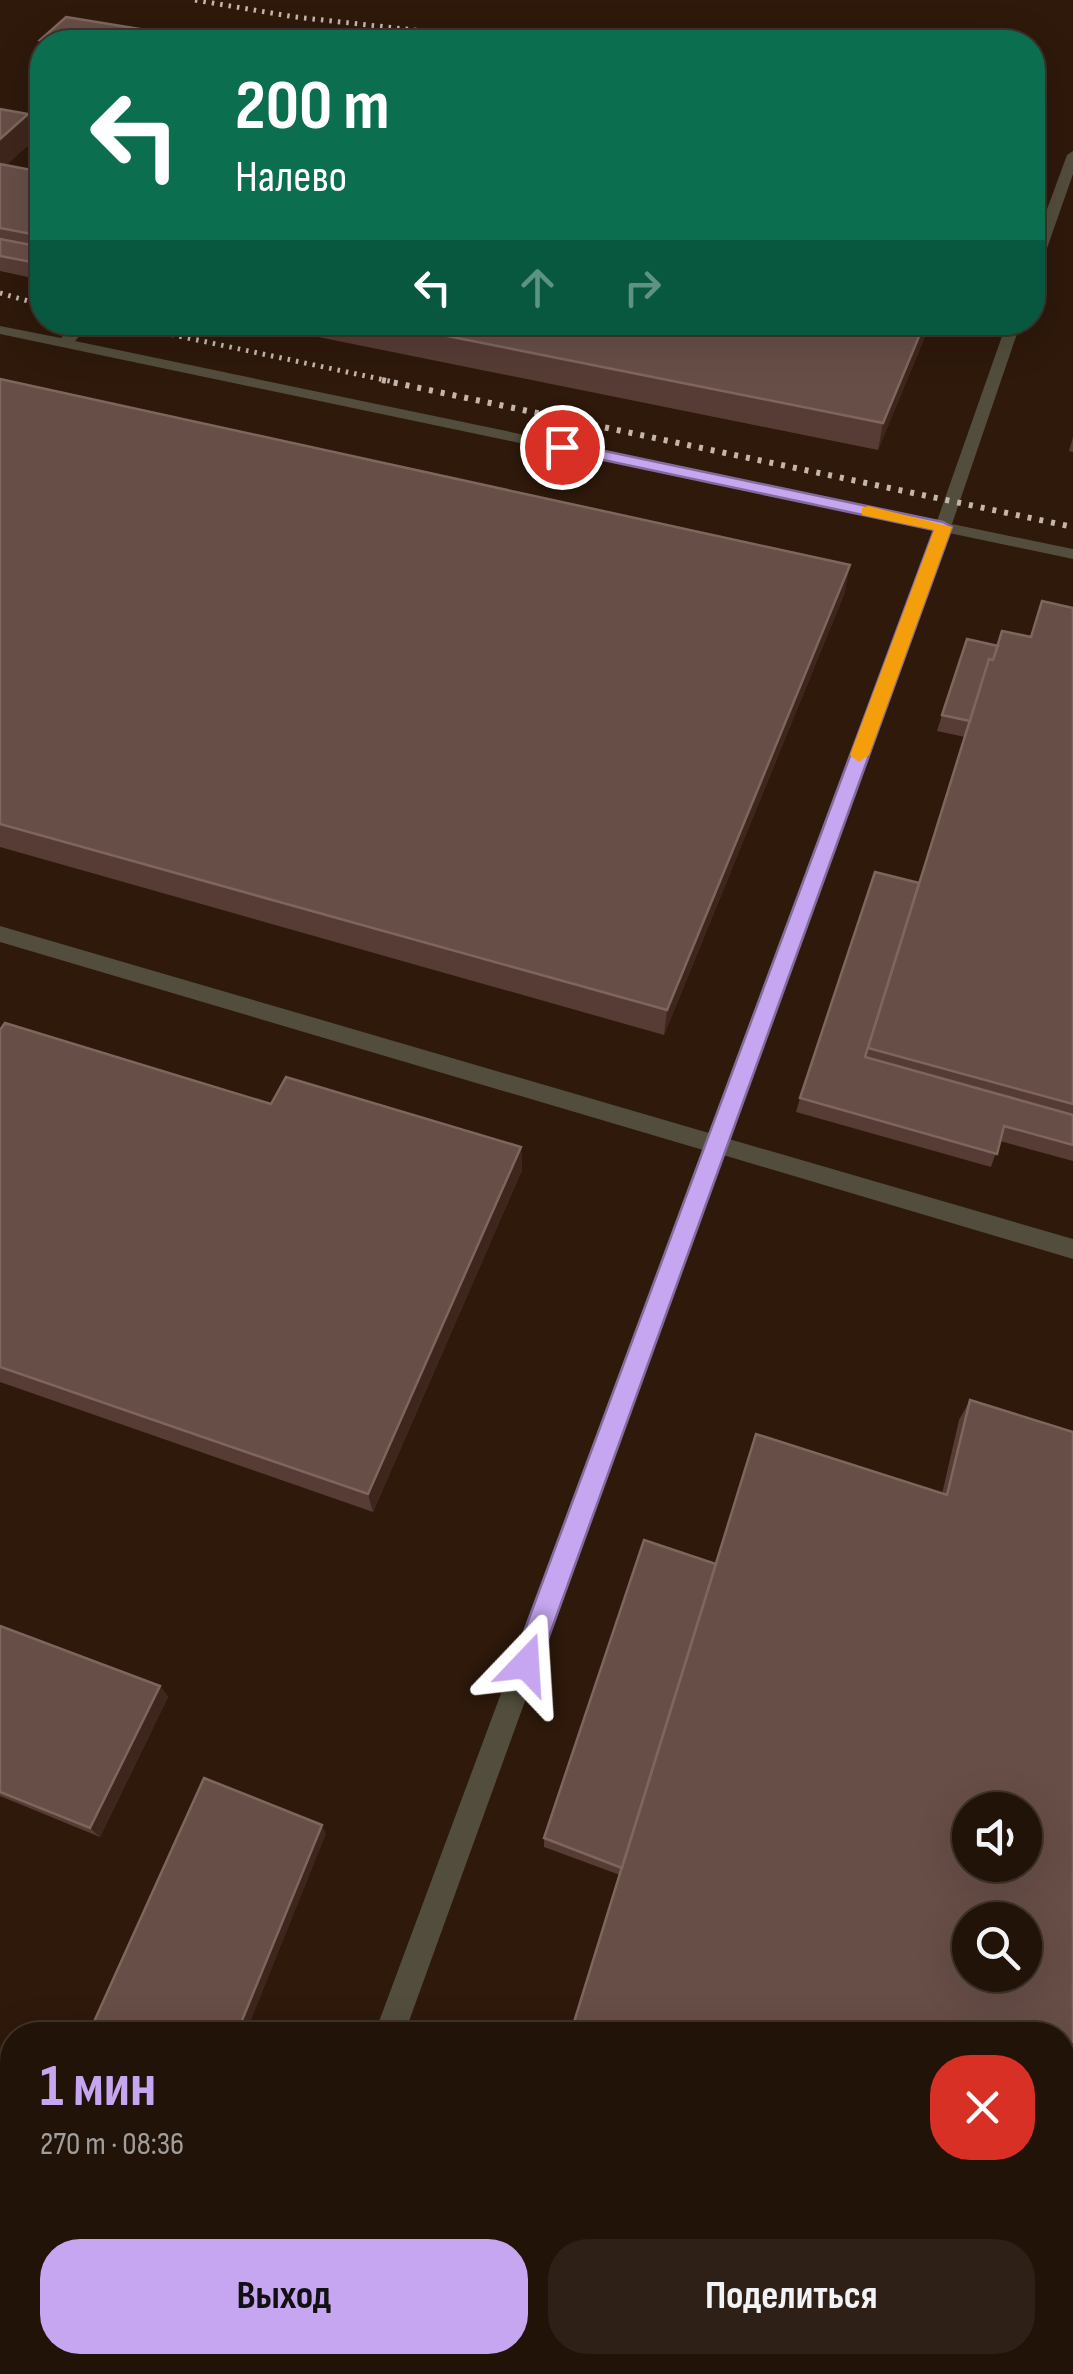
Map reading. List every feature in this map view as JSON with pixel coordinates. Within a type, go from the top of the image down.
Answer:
[{"type":"lane","points":[[1045,234],[1073,155]]},
{"type":"lane","points":[[0,330],[1073,554]]},
{"type":"lane","points":[[65,343],[73,335]]},
{"type":"lane","points":[[395,2022],[943,527],[1009,335]]},
{"type":"lane","points":[[0,934],[1073,1249]]},
{"type":"building","points":[[66,17],[146,30],[51,30]]},
{"type":"building","points":[[0,109],[28,114],[0,139]]},
{"type":"building","points":[[0,164],[30,170],[30,234],[0,228]]},
{"type":"building","points":[[0,239],[30,245],[30,262],[0,256]]},
{"type":"building","points":[[442,335],[920,335],[883,423]]},
{"type":"building","points":[[0,379],[850,565],[667,1010],[0,824]]},
{"type":"building","points":[[1042,601],[1073,608],[1073,1104],[868,1048],[989,659],[993,660],[1002,631],[1031,637]]},
{"type":"building","points":[[967,639],[998,646],[993,660],[989,659],[970,721],[942,715]]},
{"type":"building","points":[[875,872],[919,883],[865,1057],[1073,1115],[1073,1145],[1004,1126],[997,1154],[800,1098]]},
{"type":"building","points":[[5,1023],[271,1104],[286,1077],[521,1147],[368,1494],[0,1367],[0,1030]]},
{"type":"building","points":[[970,1400],[1073,1432],[1073,2022],[574,2022],[756,1434],[947,1495]]},
{"type":"building","points":[[644,1540],[716,1564],[622,1868],[544,1838]]},
{"type":"building","points":[[0,1626],[160,1686],[90,1828],[0,1792]]},
{"type":"building","points":[[204,1778],[322,1825],[241,2022],[94,2022]]},
{"type":"railway","points":[[195,0],[295,17],[414,30]]},
{"type":"railway","points":[[0,293],[30,302]]},
{"type":"railway","points":[[174,335],[394,382]]},
{"type":"railway","points":[[382,380],[1073,527]]},
{"type":"slow traffic","points":[[859,755],[943,527],[868,511]]},
{"type":"route","points":[[526,1664],[943,527],[562,447]]}]
